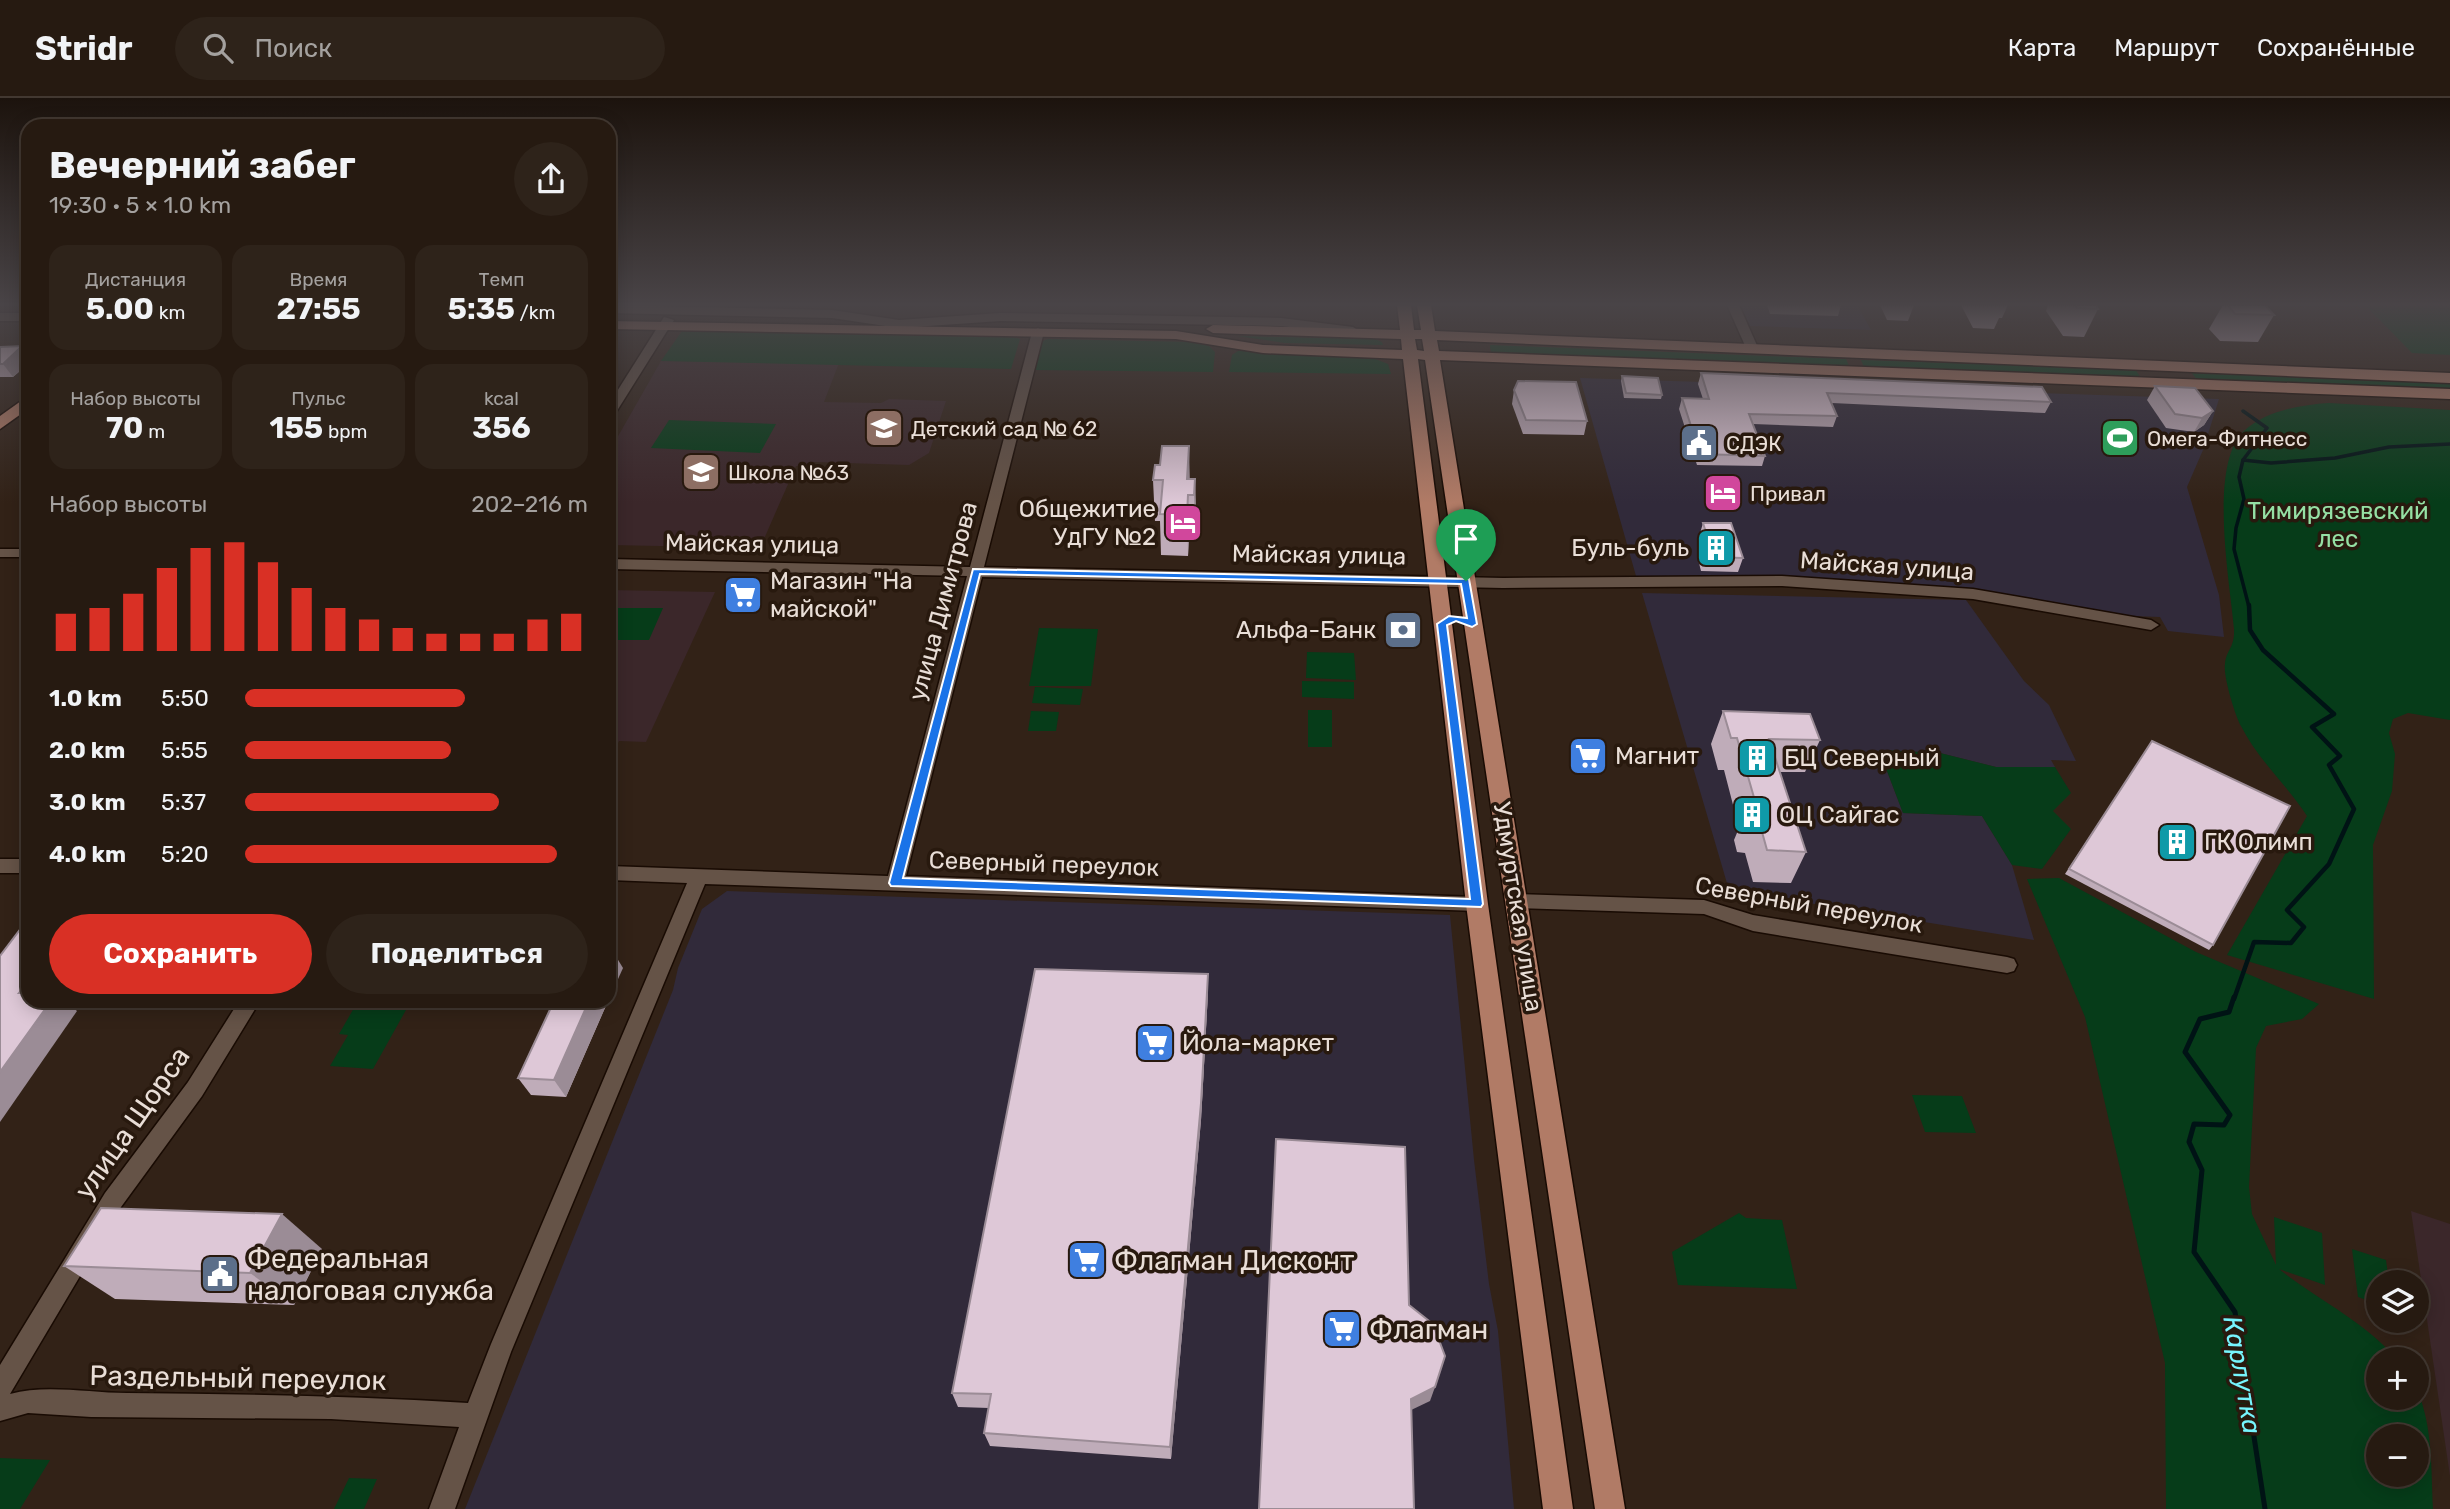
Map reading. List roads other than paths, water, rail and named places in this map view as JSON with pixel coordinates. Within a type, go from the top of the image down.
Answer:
[{"type":"main road","name":"Удмуртская улица","points":[[1410,371],[1477,904],[1558,1509]]},
{"type":"main road","name":"Удмуртская улица","points":[[1434,371],[1518,901],[1609,1509]]},
{"type":"main road","points":[[1850,371],[2450,394]]},
{"type":"main road","points":[[2147,371],[2153,375],[2152,383]]},
{"type":"main road","points":[[2184,371],[2183,375],[2197,384]]},
{"type":"main road","points":[[2286,371],[2450,377]]},
{"type":"main road","points":[[0,424],[21,407]]},
{"type":"main road","points":[[1442,624],[1457,618],[1472,624]]},
{"type":"street","points":[[616,403],[636,371]]},
{"type":"street","name":"улица Димитрова","points":[[895,883],[1029,371]]},
{"type":"street","points":[[0,553],[21,553]]},
{"type":"street","name":"Майская улица","points":[[616,564],[1436,581],[1782,581],[1973,594],[2151,625]]},
{"type":"street","points":[[0,866],[21,866]]},
{"type":"street","name":"Северный переулок","points":[[616,873],[1477,904]]},
{"type":"street","points":[[442,1509],[504,1339],[699,876]]},
{"type":"street","name":"Северный переулок","points":[[1518,901],[1704,907],[1753,923],[2007,965]]},
{"type":"street","name":"улица Щорса","points":[[0,1388],[113,1200],[195,1089],[246,1008]]},
{"type":"street","name":"Раздельный переулок","points":[[0,1409],[28,1401],[91,1405],[331,1407],[475,1416]]},
{"type":"waterway","name":"Карлутка","points":[[2243,411],[2267,428],[2243,460]]},
{"type":"waterway","points":[[2243,460],[2271,463],[2335,458],[2389,447],[2450,444]]},
{"type":"waterway","name":"Карлутка","points":[[2243,460],[2239,477],[2244,499],[2236,528],[2234,549],[2249,607]]},
{"type":"waterway","name":"Карлутка","points":[[2234,999],[2254,942],[2291,943],[2304,927],[2287,910],[2329,864],[2354,809],[2329,765],[2340,756],[2312,727],[2334,714],[2263,650],[2250,630],[2249,605]]},
{"type":"waterway","name":"Карлутка","points":[[2234,997],[2229,1012],[2200,1019],[2185,1052],[2230,1115],[2224,1125],[2194,1124],[2189,1142],[2202,1170],[2194,1252],[2235,1312],[2265,1509]]},
{"type":"place","name":"Детский сад № 62","points":[[884,428]]},
{"type":"place","name":"Омега-Фитнесс","points":[[2120,438]]},
{"type":"place","name":"СДЭК","points":[[1699,443]]},
{"type":"place","name":"Школа №63","points":[[701,472]]},
{"type":"place","name":"Привал","points":[[1723,493]]},
{"type":"place","name":"Общежитие УдГУ №2","points":[[1183,523]]},
{"type":"place","name":"Буль-буль","points":[[1716,548]]},
{"type":"place","name":"Магазин \"На майской\"","points":[[743,595]]},
{"type":"place","name":"Альфа-Банк","points":[[1403,630]]},
{"type":"place","name":"Магнит","points":[[1588,756]]},
{"type":"place","name":"БЦ Северный","points":[[1757,758]]},
{"type":"place","name":"ОЦ Сайгас","points":[[1752,815]]},
{"type":"place","name":"ГК Олимп","points":[[2177,842]]},
{"type":"place","name":"Йола-маркет","points":[[1155,1043]]},
{"type":"place","name":"Флагман Дисконт","points":[[1087,1260]]},
{"type":"place","name":"Федеральная налоговая служба","points":[[220,1274]]},
{"type":"place","name":"Флагман","points":[[1342,1329]]},
{"type":"park label","name":"Тимирязевский лес","points":[[2338,525]]}]
